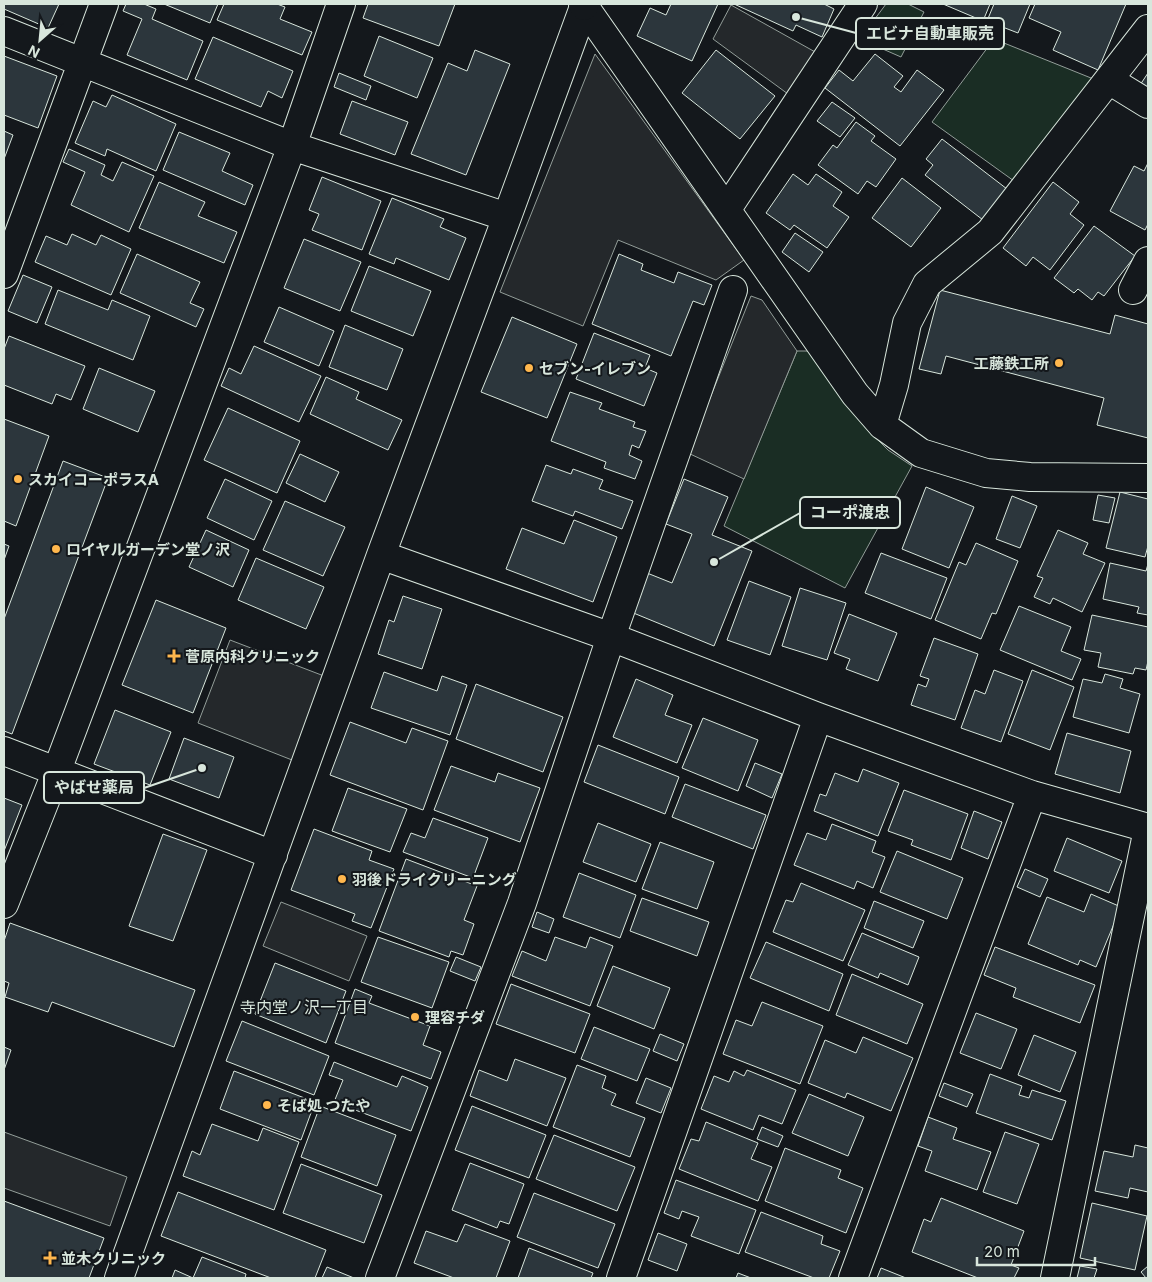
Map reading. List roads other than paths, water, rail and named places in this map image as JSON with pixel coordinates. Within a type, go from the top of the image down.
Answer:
[{"type":"street","points":[[4,274],[104,4]]},
{"type":"street","points":[[4,904],[56,773],[292,146],[341,4]]},
{"type":"street","points":[[584,4],[855,394],[882,425],[921,452],[986,473],[1030,477],[1148,478]]},
{"type":"street","points":[[119,1278],[381,555],[584,4]]},
{"type":"street","points":[[726,209],[863,4]]},
{"type":"street","points":[[882,425],[894,385],[907,323],[927,284],[990,232],[1148,29]]},
{"type":"street","points":[[4,31],[292,146],[507,217]]},
{"type":"street","points":[[1109,80],[1148,104]]},
{"type":"street","points":[[1133,290],[1148,261]]},
{"type":"street","points":[[380,1278],[522,903],[611,637],[733,290]]},
{"type":"street","points":[[381,555],[611,637],[818,717],[1032,795],[1148,828],[1055,1278]]},
{"type":"street","points":[[621,1278],[818,717]]},
{"type":"street","points":[[4,751],[56,773],[273,855]]},
{"type":"street","points":[[853,1278],[1032,795]]},
{"type":"place","name":"エビナ自動車販売","points":[[796,17]]},
{"type":"place","name":"工藤鉄工所","points":[[1059,363]]},
{"type":"place","name":"セブン-イレブン","points":[[529,368]]},
{"type":"place","name":"スカイコーポラスA","points":[[18,479]]},
{"type":"place","name":"ロイヤルガーデン堂ノ沢","points":[[56,549]]},
{"type":"place","name":"コーポ渡忠","points":[[714,562]]},
{"type":"place","name":"菅原内科クリニック","points":[[174,656]]},
{"type":"place","name":"やばせ薬局","points":[[202,768]]},
{"type":"place","name":"羽後ドライクリーニング","points":[[342,879]]},
{"type":"place","name":"理容チダ","points":[[415,1017]]},
{"type":"place","name":"そば処 つたや","points":[[267,1105]]},
{"type":"place","name":"並木クリニック","points":[[50,1258]]},
{"type":"district","name":"寺内堂ノ沢一丁目","points":[[304,1007]]}]
